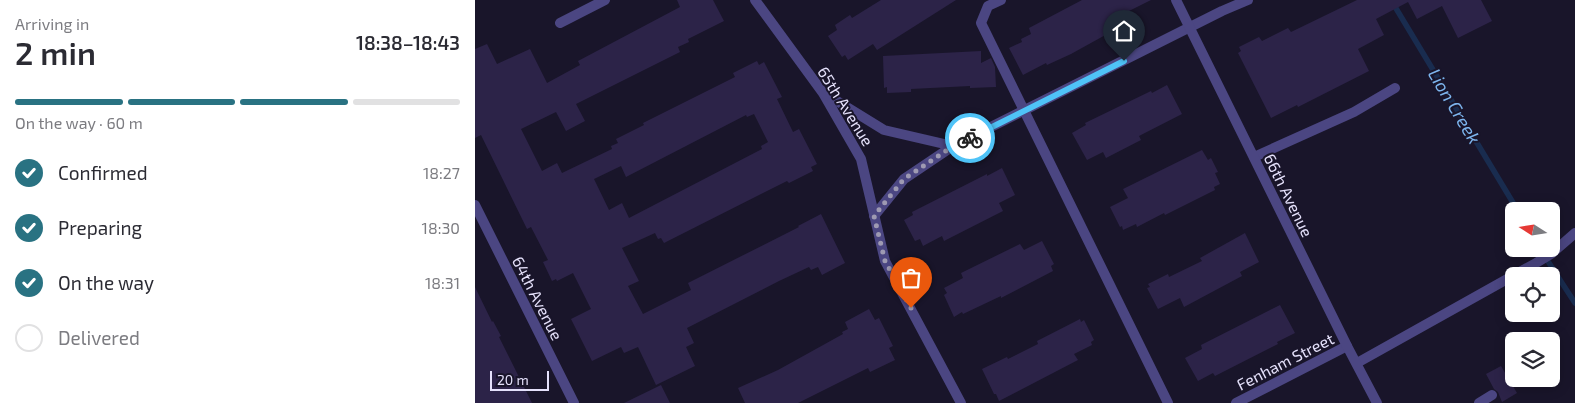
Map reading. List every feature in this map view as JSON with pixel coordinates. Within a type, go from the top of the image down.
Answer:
[{"type":"street","points":[[560,24],[605,0]]},
{"type":"street","name":"65th Avenue","points":[[755,0],[823,93],[861,158],[885,261],[961,403]]},
{"type":"street","points":[[1001,0],[988,6],[981,23],[1168,403]]},
{"type":"street","name":"66th Avenue","points":[[1176,0],[1377,403]]},
{"type":"street","points":[[874,216],[904,179],[953,146],[1222,11],[1248,0]]},
{"type":"street","points":[[1254,157],[1354,112],[1395,88]]},
{"type":"street","points":[[823,93],[884,130],[953,146]]},
{"type":"street","name":"64th Avenue","points":[[475,206],[574,403]]},
{"type":"street","points":[[1357,363],[1536,263],[1551,254],[1575,233]]},
{"type":"street","name":"Fenham Street","points":[[1236,403],[1347,346]]},
{"type":"street","points":[[1479,403],[1492,395]]},
{"type":"building","points":[[677,0],[713,0],[724,21],[688,39],[689,42],[678,47],[680,52],[576,104],[585,121],[566,131],[556,112],[521,129],[542,171],[557,163],[562,173],[612,149],[611,146],[618,143],[616,139],[644,125],[643,123],[735,77],[733,73],[757,61],[759,65],[764,62],[782,97],[777,99],[793,132],[799,129],[817,164],[811,167],[813,171],[789,183],[787,181],[664,243],[661,238],[658,239],[655,233],[622,248],[639,281],[628,286],[643,314],[691,290],[688,283],[821,214],[845,263],[822,275],[818,267],[811,270],[809,267],[687,328],[694,343],[686,347],[695,366],[656,385],[638,347],[624,353],[621,347],[592,361],[571,319],[591,309],[573,273],[557,281],[556,279],[552,281],[543,262],[548,260],[531,227],[527,229],[481,135],[475,138],[475,49],[487,44],[497,64],[530,49],[547,83],[580,65],[578,61],[680,7]],"holes":[[[754,114],[768,142],[761,146],[762,149],[629,218],[622,203],[609,210],[594,179],[621,166],[626,177],[746,115],[747,117]]]},
{"type":"building","points":[[881,0],[956,0],[877,50],[873,44],[848,60],[845,55],[842,57],[828,36],[837,30],[835,25],[850,15],[852,18]]},
{"type":"building","points":[[1082,0],[1151,0],[1129,11],[1133,19],[1108,31],[1109,33],[1071,54],[1047,65],[1046,63],[1023,75],[1009,48],[1022,42],[1021,39],[1031,34],[1029,28]]},
{"type":"building","points":[[1357,0],[1481,0],[1492,21],[1458,38],[1442,6],[1417,19],[1408,2],[1376,19],[1384,35],[1358,49],[1369,71],[1298,107],[1297,105],[1271,118],[1238,53],[1241,51],[1239,47],[1259,37],[1262,41],[1288,28],[1291,32]]},
{"type":"building","points":[[981,51],[981,63],[991,58],[995,67],[996,87],[970,88],[970,86],[911,89],[911,92],[887,93],[887,87],[884,88],[883,56]]},
{"type":"building","points":[[1167,85],[1182,114],[1139,136],[1141,140],[1106,158],[1103,152],[1087,160],[1072,133],[1086,125],[1085,123]]},
{"type":"building","points":[[1202,150],[1208,160],[1211,158],[1218,172],[1215,173],[1220,184],[1214,187],[1215,190],[1137,227],[1136,224],[1123,230],[1122,226],[1120,227],[1110,207],[1128,198],[1123,189]]},
{"type":"building","points":[[1002,168],[1015,195],[999,203],[1003,211],[944,241],[942,236],[923,246],[920,239],[915,241],[904,220],[913,215],[912,212]]},
{"type":"building","points":[[1245,233],[1259,262],[1240,272],[1242,276],[1184,307],[1180,298],[1158,309],[1147,288],[1150,287],[1148,284],[1168,274],[1169,277],[1202,261],[1200,258]]},
{"type":"building","points":[[1042,241],[1054,264],[1051,266],[1053,271],[1001,298],[1001,296],[954,317],[944,295],[947,293],[944,288],[963,278],[961,273],[1020,244],[1024,250]]},
{"type":"building","points":[[475,287],[501,336],[499,337],[532,403],[475,403]]},
{"type":"building","points":[[1280,305],[1295,333],[1277,342],[1278,344],[1215,376],[1213,373],[1198,381],[1185,358],[1202,349],[1201,345]]},
{"type":"building","points":[[869,309],[875,320],[879,318],[893,346],[889,348],[895,360],[870,372],[868,368],[798,403],[745,403],[738,388],[778,370],[843,334],[842,332],[848,329],[845,322]]},
{"type":"building","points":[[1080,319],[1081,322],[1084,320],[1094,340],[1091,342],[1092,345],[1074,354],[1078,360],[999,401],[982,369],[1038,344],[1037,341]]},
{"type":"building","points":[[1501,366],[1505,373],[1505,387],[1513,387],[1517,393],[1502,402],[1486,374]]},
{"type":"building","points":[[661,385],[670,403],[624,403]]},
{"type":"waterway","name":"Lion Creek","points":[[1391,0],[1513,202]]},
{"type":"waterway","name":"Lion Creek","points":[[1546,258],[1575,303]]},
{"type":"way so far","points":[[911,308],[885,261],[874,216],[904,179],[953,146],[970,138]]},
{"type":"route","points":[[970,138],[1124,61]]}]
